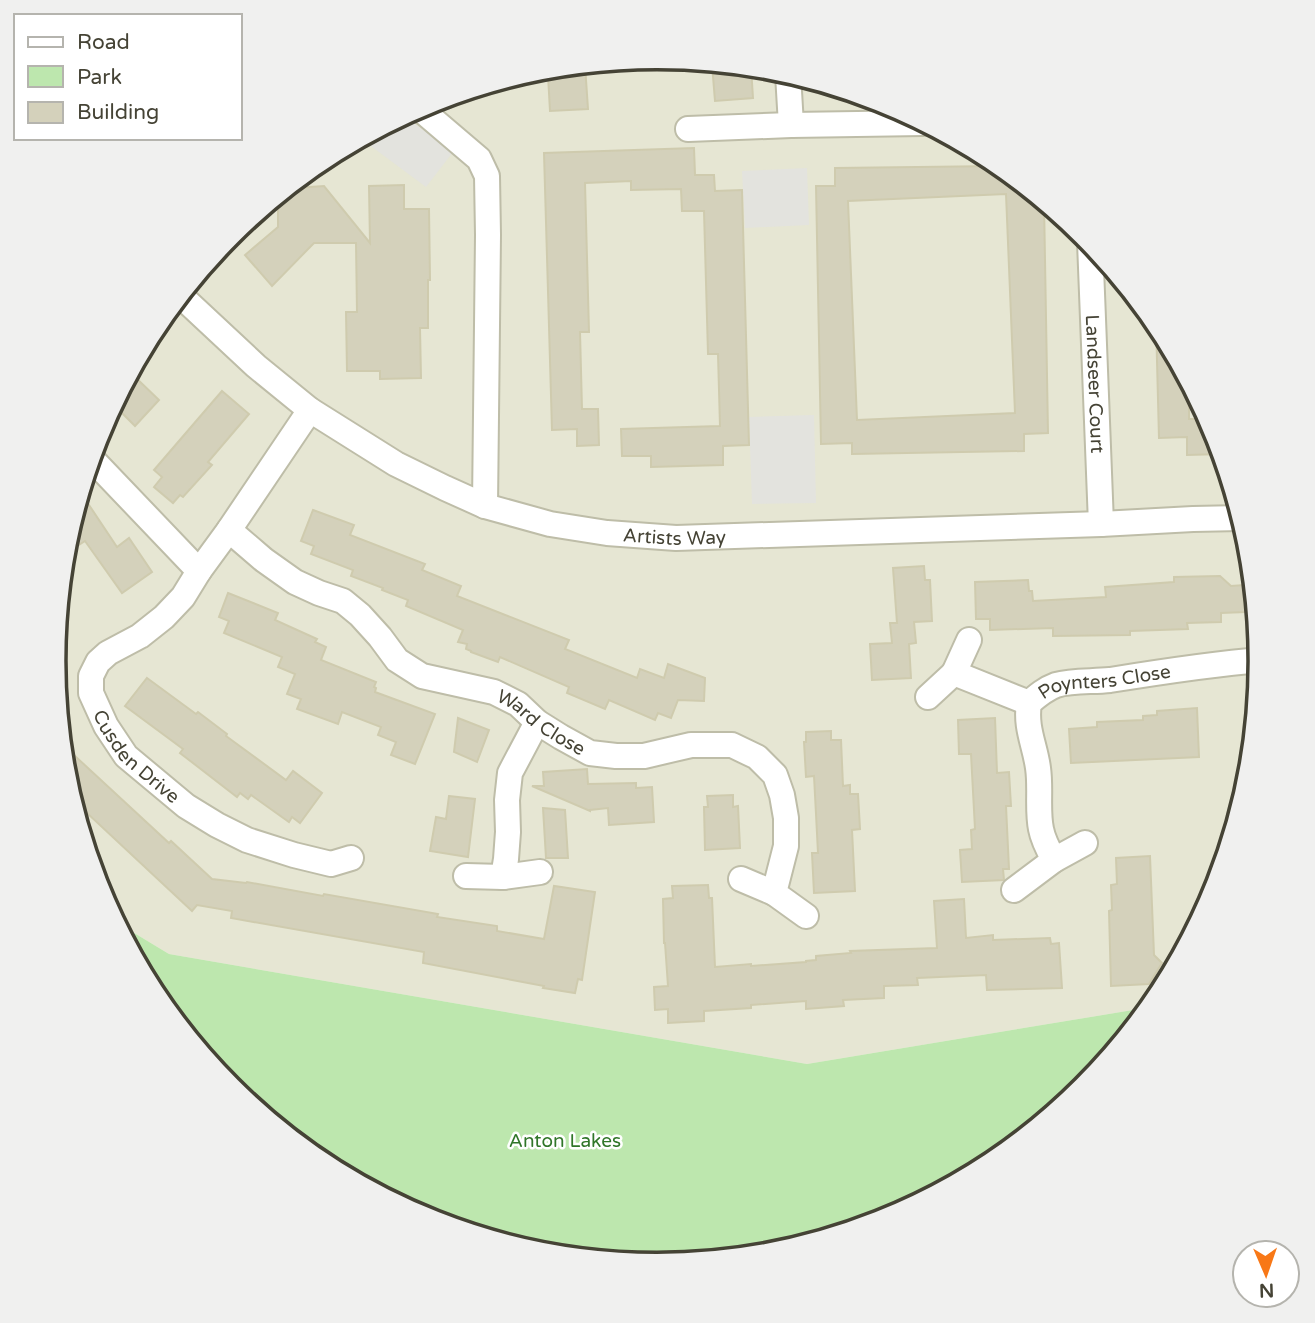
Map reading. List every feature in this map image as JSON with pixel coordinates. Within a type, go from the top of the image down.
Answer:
[{"type":"street","points":[[789,86],[791,124]]},
{"type":"street","points":[[429,116],[479,159],[487,176],[485,506]]},
{"type":"street","points":[[688,129],[791,124],[902,123]]},
{"type":"street","name":"Landseer Court","points":[[1091,260],[1101,524]]},
{"type":"street","name":"Artists Way","points":[[188,303],[256,366],[310,410],[396,464],[485,506],[550,524],[607,533],[676,538],[1230,518]]},
{"type":"street","name":"Cusden Drive","points":[[310,410],[198,571],[183,597],[164,618],[97,662],[91,676],[91,692],[106,726],[126,756],[186,806],[247,840],[294,855],[331,864],[351,858]]},
{"type":"street","points":[[100,467],[198,571]]},
{"type":"street","name":"Ward Close","points":[[229,530],[295,582],[342,601],[360,615],[397,660],[422,676],[494,692],[518,704],[537,722],[590,753],[643,756],[691,746],[732,745],[757,757],[775,775],[786,818],[786,846],[774,893]]},
{"type":"street","points":[[928,697],[954,673],[969,640]]},
{"type":"street","name":"Poynters Close","points":[[1054,860],[1041,830],[1039,771],[1028,729],[1029,704],[1054,686],[1073,682],[1248,661]]},
{"type":"street","points":[[954,673],[1029,704]]},
{"type":"street","points":[[503,877],[510,773],[537,722]]},
{"type":"street","points":[[1014,890],[1054,860],[1085,843]]},
{"type":"street","points":[[466,876],[503,877],[540,872]]},
{"type":"street","points":[[741,879],[774,893],[806,916]]},
{"type":"shaded area","points":[[658,70],[773,82],[884,115],[919,131],[986,170],[1047,217],[1075,244],[1102,272],[1149,333],[1188,400],[1217,472],[1237,546],[1247,623],[1248,662],[1247,700],[1237,777],[1217,851],[1188,923],[1134,1010],[807,1064],[169,954],[132,932],[127,923],[98,851],[78,777],[66,662],[78,546],[111,435],[127,400],[166,333],[213,272],[240,244],[268,217],[329,170],[396,131],[431,115],[542,82]]},
{"type":"shaded area","points":[[414,123],[453,152],[426,187],[370,145]]},
{"type":"shaded area","points":[[807,168],[809,225],[745,228],[742,171]]},
{"type":"shaded area","points":[[814,415],[816,503],[752,504],[749,417]]},
{"type":"green space","name":"Anton Lakes","points":[[132,932],[169,954],[807,1064],[1134,1010],[1102,1051],[1047,1106],[986,1153],[919,1192],[847,1221],[773,1241],[696,1251],[619,1251],[542,1241],[468,1221],[396,1192],[329,1153],[268,1106],[213,1051],[166,990]]},
{"type":"building","points":[[713,74],[752,79],[753,98],[715,101]]},
{"type":"building","points":[[586,75],[588,109],[550,111],[548,81]]},
{"type":"building","points":[[694,148],[695,175],[714,175],[715,191],[742,190],[749,445],[723,446],[723,465],[651,467],[651,456],[622,456],[621,429],[720,426],[718,354],[708,354],[704,211],[682,211],[681,189],[631,190],[631,181],[585,183],[589,332],[580,332],[582,409],[598,409],[599,445],[577,446],[577,429],[552,430],[544,153]]},
{"type":"building","points":[[980,166],[1044,215],[1048,433],[1024,434],[1024,451],[852,454],[852,443],[821,444],[816,186],[835,186],[835,168]],"holes":[[[1006,194],[1015,413],[857,420],[848,201]]]},
{"type":"building","points":[[404,185],[404,209],[429,209],[428,328],[420,328],[421,378],[380,379],[380,371],[347,371],[346,312],[357,312],[356,243],[314,243],[272,286],[245,255],[278,227],[278,209],[306,187],[324,186],[370,243],[369,186]]},
{"type":"building","points":[[1157,346],[1188,400],[1189,419],[1197,419],[1211,454],[1187,455],[1187,437],[1159,438]]},
{"type":"building","points":[[138,380],[159,400],[135,426],[121,412]]},
{"type":"building","points":[[222,391],[249,414],[208,462],[212,465],[183,497],[180,495],[173,503],[154,487],[162,477],[154,470]]},
{"type":"building","points":[[88,504],[117,547],[129,538],[152,572],[122,593],[85,541],[78,545]]},
{"type":"building","points":[[313,510],[354,525],[350,535],[425,564],[422,570],[461,586],[457,596],[569,640],[565,649],[637,678],[640,669],[664,678],[668,664],[705,678],[704,701],[678,700],[671,718],[658,713],[655,720],[609,700],[605,709],[567,693],[569,687],[500,657],[498,662],[471,652],[466,649],[467,644],[458,642],[463,630],[406,606],[408,600],[351,576],[353,570],[311,554],[314,546],[301,541]]},
{"type":"building","points":[[924,566],[925,580],[930,580],[932,621],[914,622],[916,643],[909,644],[911,678],[872,680],[870,644],[892,643],[890,623],[897,623],[893,568]]},
{"type":"building","points":[[1220,576],[1231,586],[1243,585],[1245,612],[1221,613],[1221,622],[1187,623],[1188,629],[1130,631],[1130,635],[1053,636],[1053,628],[990,630],[990,619],[976,619],[975,582],[1028,580],[1033,601],[1106,597],[1105,587],[1174,582],[1174,577]]},
{"type":"building","points":[[228,593],[278,613],[275,620],[317,639],[315,642],[326,647],[321,660],[376,682],[375,692],[435,714],[415,764],[391,755],[396,742],[378,735],[381,727],[342,712],[338,724],[297,709],[301,699],[287,694],[295,674],[278,667],[282,657],[224,633],[229,621],[219,617]]},
{"type":"building","points":[[147,678],[196,714],[198,712],[286,780],[293,771],[322,793],[300,823],[292,817],[289,822],[251,795],[248,799],[240,793],[237,797],[180,753],[183,749],[125,706]]},
{"type":"building","points":[[1197,708],[1199,757],[1071,763],[1069,729],[1097,727],[1097,722],[1143,720],[1143,716],[1157,715],[1157,711]]},
{"type":"building","points":[[458,718],[489,730],[477,762],[454,752]]},
{"type":"building","points":[[995,718],[997,773],[1009,772],[1011,806],[1006,806],[1009,869],[1003,869],[1004,880],[962,882],[960,850],[972,849],[971,830],[975,829],[971,754],[959,754],[958,720]]},
{"type":"building","points":[[831,731],[831,740],[841,740],[843,786],[850,785],[850,794],[858,794],[860,829],[852,830],[855,891],[814,893],[812,853],[818,853],[814,776],[806,777],[804,742],[806,732]]},
{"type":"building","points":[[75,756],[212,879],[247,882],[438,914],[437,917],[497,926],[497,931],[544,939],[554,886],[595,892],[582,980],[578,979],[575,993],[423,963],[424,952],[231,918],[232,911],[197,905],[192,911],[87,813]]},
{"type":"building","points":[[587,769],[588,784],[636,783],[636,788],[652,787],[654,822],[609,825],[608,808],[590,811],[532,786],[544,786],[543,772]]},
{"type":"building","points":[[733,795],[733,807],[738,806],[740,848],[705,850],[704,807],[708,807],[707,796]]},
{"type":"building","points":[[449,796],[475,799],[468,857],[430,851],[436,817],[446,819]]},
{"type":"building","points":[[543,808],[565,810],[568,858],[546,858]]},
{"type":"building","points":[[1150,856],[1154,955],[1162,963],[1149,984],[1111,986],[1109,911],[1112,910],[1111,885],[1117,884],[1116,858]]},
{"type":"building","points":[[708,885],[709,898],[712,898],[715,967],[806,962],[816,960],[816,956],[851,953],[850,951],[937,948],[934,901],[964,899],[966,938],[993,935],[993,940],[1050,938],[1051,944],[1059,943],[1062,988],[987,990],[986,975],[917,978],[918,985],[884,986],[884,998],[843,1000],[844,1006],[806,1009],[806,1001],[751,1005],[751,1008],[704,1011],[704,1021],[668,1023],[668,1009],[655,1010],[654,987],[668,986],[663,899],[673,898],[672,886]]}]
